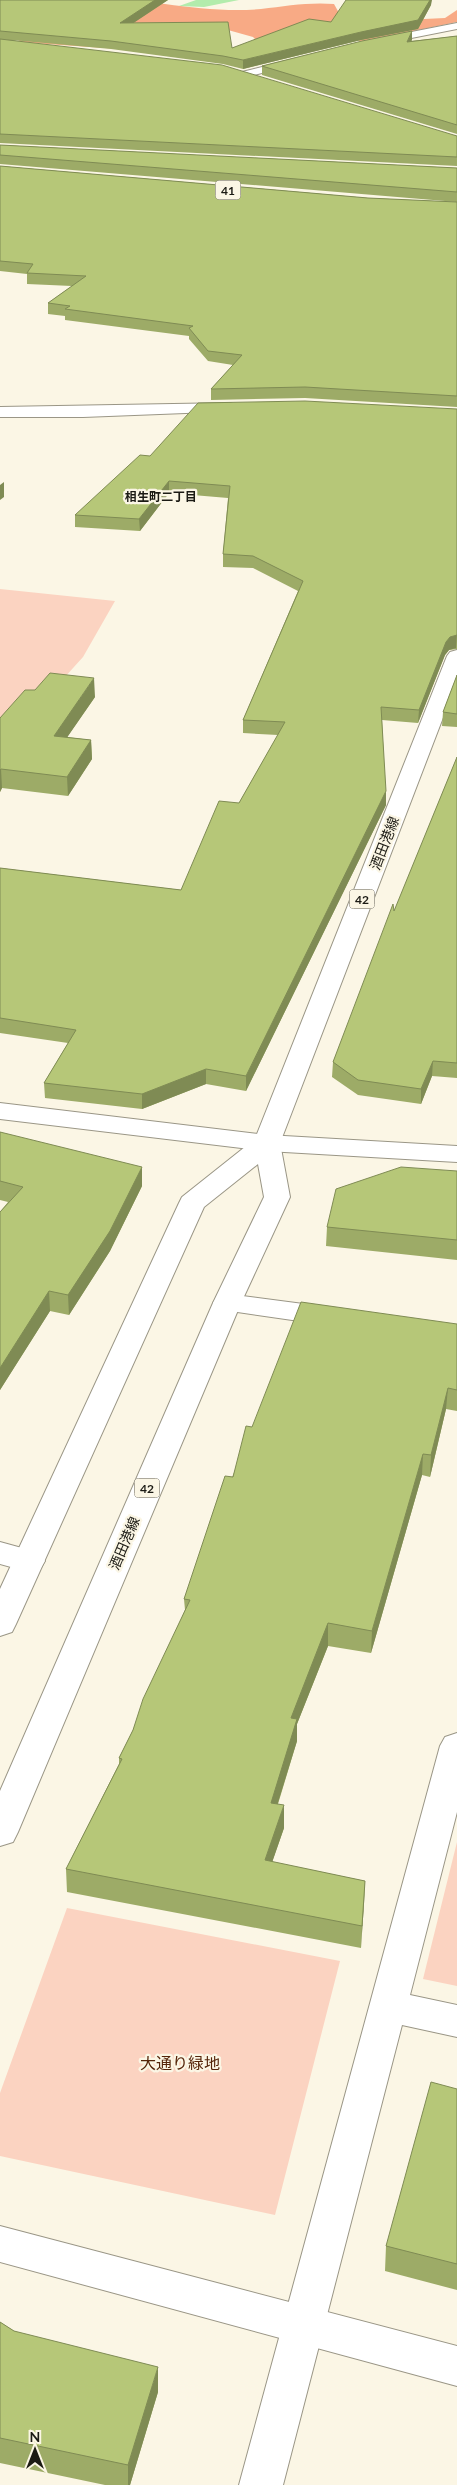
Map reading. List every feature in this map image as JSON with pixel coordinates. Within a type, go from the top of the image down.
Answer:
[{"type":"main road","points":[[361,45],[457,26]]},
{"type":"main road","points":[[246,74],[313,57]]},
{"type":"main road","points":[[231,71],[271,82]]},
{"type":"main road","points":[[0,412],[83,412],[247,407]]},
{"type":"main road","name":"酒田港線","points":[[0,1832],[227,1303],[277,1197],[267,1143],[457,656]]},
{"type":"main road","points":[[0,1111],[267,1143],[457,1154]]},
{"type":"main road","points":[[0,1624],[14,1557],[192,1202],[267,1143]]},
{"type":"main road","points":[[227,1303],[361,1321]]},
{"type":"main road","points":[[261,2485],[457,1746]]},
{"type":"main road","points":[[389,2006],[457,2021]]},
{"type":"main road","points":[[0,2244],[457,2366]]},
{"type":"green space","points":[[0,589],[115,601],[83,657],[36,709],[0,738]]},
{"type":"green space","points":[[457,1842],[457,1986],[423,1979]]},
{"type":"green space","name":"大通り緑地","points":[[67,1908],[340,1961],[275,2215],[0,2156],[0,2093]]},
{"type":"shaded area","points":[[130,0],[143,3],[237,10],[307,4],[334,4],[339,13],[424,19],[445,18],[457,10],[457,22],[362,42],[329,28],[258,42],[253,37],[228,30],[134,50],[17,42],[29,34]]},
{"type":"shaded area","points":[[196,0],[239,0],[204,7],[179,6]]},
{"type":"building","points":[[0,0],[155,0],[120,23],[228,22],[232,48],[309,19],[331,22],[346,0],[430,0],[418,20],[243,60],[111,41],[0,31]]},
{"type":"building","points":[[412,31],[407,42],[457,36],[457,125],[262,66],[362,41]]},
{"type":"building","points":[[0,39],[222,65],[457,136],[457,157],[0,134]]},
{"type":"building","points":[[0,145],[457,168],[457,192],[0,155]]},
{"type":"building","points":[[0,166],[368,198],[457,202],[457,396],[305,387],[211,389],[242,355],[208,351],[189,328],[193,326],[65,309],[70,306],[48,303],[86,276],[27,273],[33,264],[0,261]]},
{"type":"building","points":[[305,401],[457,409],[457,635],[450,637],[446,642],[419,710],[381,707],[386,791],[246,1076],[206,1069],[142,1094],[44,1083],[76,1030],[0,1018],[0,868],[181,890],[219,801],[239,803],[285,722],[243,720],[303,581],[253,556],[223,554],[230,486],[169,481],[139,519],[75,515],[140,455],[150,456],[198,403]]},
{"type":"building","points":[[50,673],[94,678],[54,736],[91,740],[67,777],[0,770],[0,718],[25,690],[35,690]]},
{"type":"building","points":[[457,675],[457,714],[443,712]]},
{"type":"building","points":[[457,757],[457,1063],[433,1061],[421,1089],[358,1080],[333,1062],[393,904],[394,911]]},
{"type":"building","points":[[0,1132],[142,1167],[110,1231],[68,1295],[49,1291],[0,1368],[0,1212],[23,1187],[0,1181]]},
{"type":"building","points":[[401,1167],[457,1171],[457,1240],[327,1227],[336,1189]]},
{"type":"building","points":[[301,1302],[457,1324],[457,1390],[448,1388],[431,1455],[423,1454],[372,1631],[328,1623],[291,1718],[297,1719],[271,1803],[284,1805],[265,1860],[365,1881],[362,1926],[66,1869],[122,1759],[119,1758],[133,1730],[143,1699],[190,1600],[184,1599],[225,1476],[233,1477],[246,1426],[252,1427]]},
{"type":"building","points":[[431,2082],[457,2089],[457,2264],[386,2246]]},
{"type":"building","points":[[0,2322],[14,2331],[158,2367],[128,2465],[0,2438]]},
{"type":"district","name":"相生町二丁目","points":[[161,496]]}]
